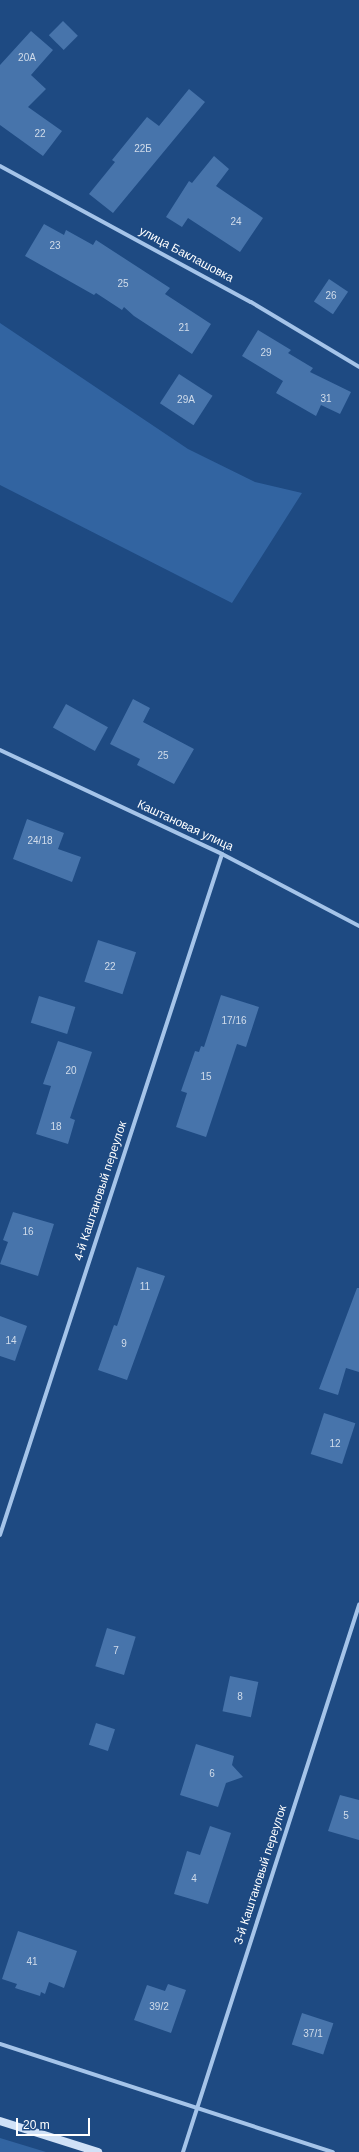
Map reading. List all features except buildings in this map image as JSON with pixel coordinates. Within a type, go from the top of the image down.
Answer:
[{"type":"main road","points":[[0,2121],[98,2152]]},
{"type":"street","name":"улица Баклашовка","points":[[0,166],[251,302],[359,367]]},
{"type":"street","name":"Каштановая улица","points":[[0,750],[222,854],[359,926]]},
{"type":"street","name":"4-й Каштановый переулок","points":[[0,1535],[222,854]]},
{"type":"street","name":"3-й Каштановый переулок","points":[[183,2152],[359,1605]]},
{"type":"street","points":[[0,2044],[333,2152]]},
{"type":"shaded area","points":[[0,323],[188,449],[255,482],[302,493],[232,603],[0,485]]},
{"type":"shaded area","points":[[0,2138],[46,2152],[0,2152]]}]
